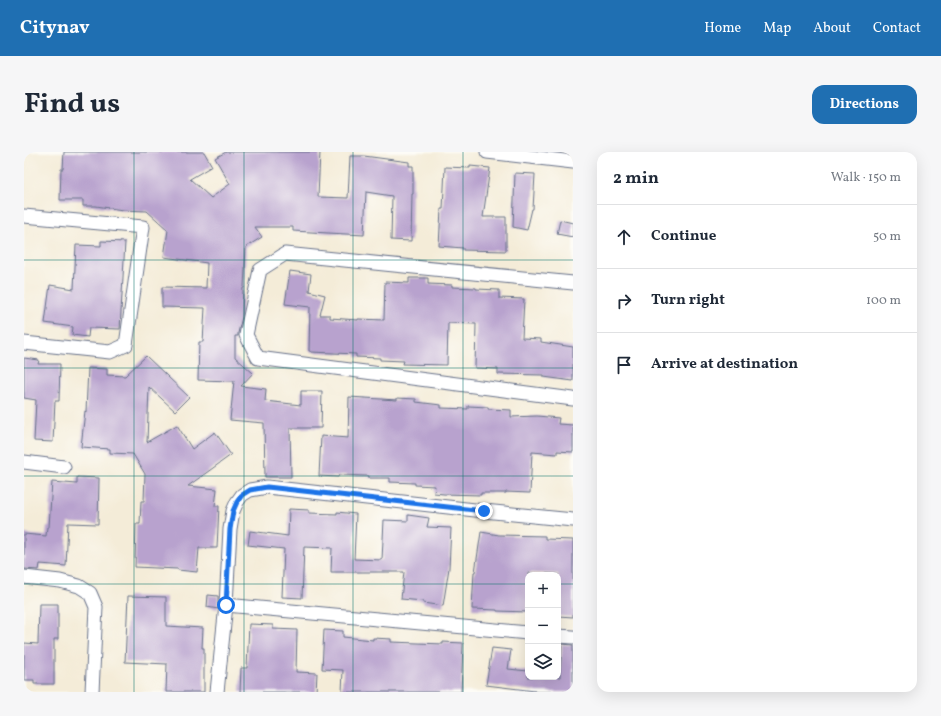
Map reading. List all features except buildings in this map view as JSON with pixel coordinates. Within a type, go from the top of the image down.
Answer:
[{"type":"street","points":[[487,152],[573,162]]},
{"type":"street","points":[[24,216],[143,227],[126,345],[110,352],[24,343]]},
{"type":"street","points":[[573,283],[285,254],[260,270],[246,335],[258,358],[573,399]]},
{"type":"street","points":[[24,462],[64,466]]},
{"type":"street","points":[[217,692],[226,605],[230,529],[233,511],[237,502],[242,495],[250,490],[267,487],[476,511],[573,520]]},
{"type":"street","points":[[24,577],[60,581],[79,586],[90,593],[96,607],[92,692]]},
{"type":"street","points":[[226,605],[525,633]]},
{"type":"street","points":[[561,636],[573,636]]},
{"type":"route","points":[[226,605],[230,529],[233,511],[242,495],[250,490],[267,487],[484,511]]}]
